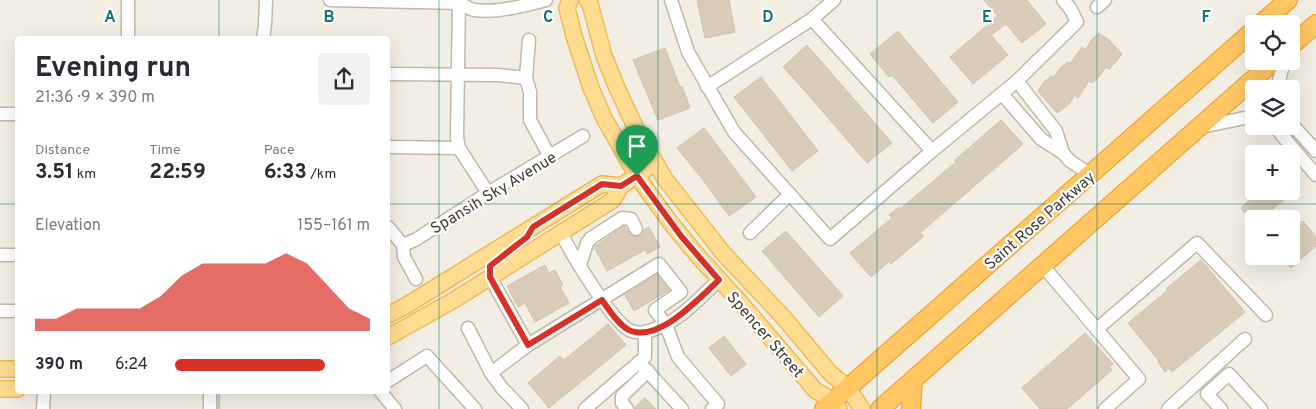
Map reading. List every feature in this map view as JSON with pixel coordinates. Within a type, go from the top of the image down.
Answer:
[{"type":"highway","points":[[1271,15],[1288,0]]},
{"type":"highway","points":[[1300,38],[1316,24]]},
{"type":"highway","name":"Saint Rose Parkway","points":[[832,406],[848,388],[1245,38]]},
{"type":"highway","points":[[880,409],[1264,70]]},
{"type":"highway","points":[[911,409],[913,380]]},
{"type":"main road","name":"Spencer Street","points":[[570,0],[567,8],[574,36],[591,88],[608,125],[646,170],[687,209],[723,253],[784,318],[830,373],[848,388],[862,409]]},
{"type":"main road","name":"Spencer Street","points":[[586,0],[590,4],[604,56],[637,131],[646,170],[681,236],[815,390],[832,406]]},
{"type":"main road","points":[[390,336],[438,310],[612,200],[621,186],[646,170]]},
{"type":"main road","points":[[390,314],[602,184],[621,186]]},
{"type":"main road","points":[[490,277],[490,266],[527,237],[533,227]]},
{"type":"main road","points":[[390,325],[422,311],[438,310]]},
{"type":"main road","points":[[0,369],[15,369]]},
{"type":"main road","points":[[0,389],[15,389]]},
{"type":"street","points":[[128,0],[128,36]]},
{"type":"street","points":[[263,36],[266,0]]},
{"type":"street","points":[[330,0],[461,1],[472,10],[496,10],[512,3],[546,0]]},
{"type":"street","points":[[671,0],[688,52],[734,132],[830,239],[1017,81],[1077,22],[1070,8],[1063,0]]},
{"type":"street","points":[[707,86],[812,19],[834,0]]},
{"type":"street","points":[[461,1],[457,136],[459,148],[488,193]]},
{"type":"street","points":[[812,19],[932,151]]},
{"type":"street","points":[[529,40],[526,78],[530,92],[530,120],[549,155]]},
{"type":"street","points":[[390,74],[498,75],[526,78]]},
{"type":"street","points":[[1017,81],[1056,130],[1063,153]]},
{"type":"street","points":[[1002,94],[1041,139],[1090,174]]},
{"type":"street","points":[[0,114],[15,114]]},
{"type":"street","points":[[1201,127],[1245,118]]},
{"type":"street","points":[[1300,133],[1316,150]]},
{"type":"street","points":[[1282,135],[1316,175]]},
{"type":"street","name":"Spansih Sky Avenue","points":[[403,245],[583,136]]},
{"type":"street","points":[[390,147],[459,148]]},
{"type":"street","points":[[750,233],[790,194]]},
{"type":"street","points":[[580,265],[587,243],[591,238],[622,218],[631,219],[636,229]]},
{"type":"street","points":[[390,229],[403,245],[404,258],[416,279]]},
{"type":"street","points":[[561,233],[602,300],[621,323],[630,330],[645,332],[666,325],[691,306],[719,280]]},
{"type":"street","points":[[1097,329],[1197,243],[1266,315]]},
{"type":"street","points":[[0,255],[15,255]]},
{"type":"street","points":[[491,373],[528,345],[659,264],[681,292],[654,310],[666,325],[678,357],[718,404],[712,409]]},
{"type":"street","points":[[1043,266],[1139,379],[1112,407]]},
{"type":"street","points":[[490,277],[528,345]]},
{"type":"street","points":[[0,311],[15,311]]},
{"type":"street","points":[[468,328],[491,373],[522,409]]},
{"type":"street","points":[[627,409],[622,404],[622,396],[643,366],[645,332]]},
{"type":"street","points":[[1168,409],[1245,339]]},
{"type":"street","points":[[390,380],[427,356],[475,409]]},
{"type":"street","points":[[585,409],[643,366]]},
{"type":"street","points":[[643,366],[682,409]]},
{"type":"street","points":[[1221,409],[1207,394],[1229,374],[1261,409]]},
{"type":"street","points":[[43,409],[44,394]]},
{"type":"street","points":[[210,394],[210,409]]},
{"type":"street","points":[[382,394],[395,409]]},
{"type":"building","points":[[697,0],[729,0],[735,32],[705,38]]},
{"type":"building","points":[[984,0],[1027,0],[1046,24],[1022,43],[1006,24],[991,35],[1008,55],[973,84],[950,57],[998,16]]},
{"type":"building","points":[[898,31],[958,102],[933,123],[892,75],[889,77],[870,54]]},
{"type":"building","points":[[1099,33],[1109,40],[1122,54],[1109,69],[1106,67],[1092,83],[1089,81],[1078,98],[1075,95],[1069,104],[1057,113],[1038,91],[1045,81],[1051,76],[1054,77],[1060,68],[1068,62],[1070,64],[1082,47],[1085,50]]},
{"type":"building","points":[[807,45],[892,143],[867,163],[783,67]]},
{"type":"building","points":[[665,48],[690,108],[658,120],[633,60]]},
{"type":"building","points":[[761,77],[818,151],[792,171],[734,97]]},
{"type":"building","points":[[1001,120],[1023,144],[920,233],[924,236],[891,264],[889,262],[871,277],[850,253],[892,218],[889,215],[899,207],[900,209],[956,162],[955,160]]},
{"type":"building","points":[[704,128],[756,197],[729,216],[677,148]]},
{"type":"building","points":[[1250,200],[1283,200],[1272,210],[1245,210],[1245,213],[1241,208]]},
{"type":"building","points":[[1303,221],[1316,237],[1316,246],[1300,260],[1300,224]]},
{"type":"building","points":[[624,226],[631,235],[636,237],[640,236],[649,227],[660,247],[647,254],[645,250],[607,271],[594,247]]},
{"type":"building","points":[[786,231],[843,296],[819,317],[762,251]]},
{"type":"building","points":[[1201,260],[1245,312],[1172,372],[1169,368],[1165,372],[1159,361],[1128,323]]},
{"type":"building","points":[[545,265],[549,273],[555,270],[563,285],[560,287],[569,303],[535,322],[525,303],[518,307],[507,286]]},
{"type":"building","points":[[657,275],[669,290],[634,311],[625,295]]},
{"type":"building","points":[[608,324],[626,345],[549,408],[528,383],[560,356],[564,360]]},
{"type":"building","points":[[1085,333],[1113,364],[1109,367],[1112,370],[1067,409],[1040,409],[1022,388]]},
{"type":"building","points":[[724,336],[746,364],[731,376],[709,348]]},
{"type":"building","points":[[645,398],[656,409],[635,409]]},
{"type":"route","points":[[637,176],[681,236],[719,280],[691,306],[666,325],[643,333],[630,330],[621,323],[602,300],[528,345],[490,277],[490,266],[494,261],[521,243],[532,232],[533,227],[602,184],[621,186],[637,176]]}]
